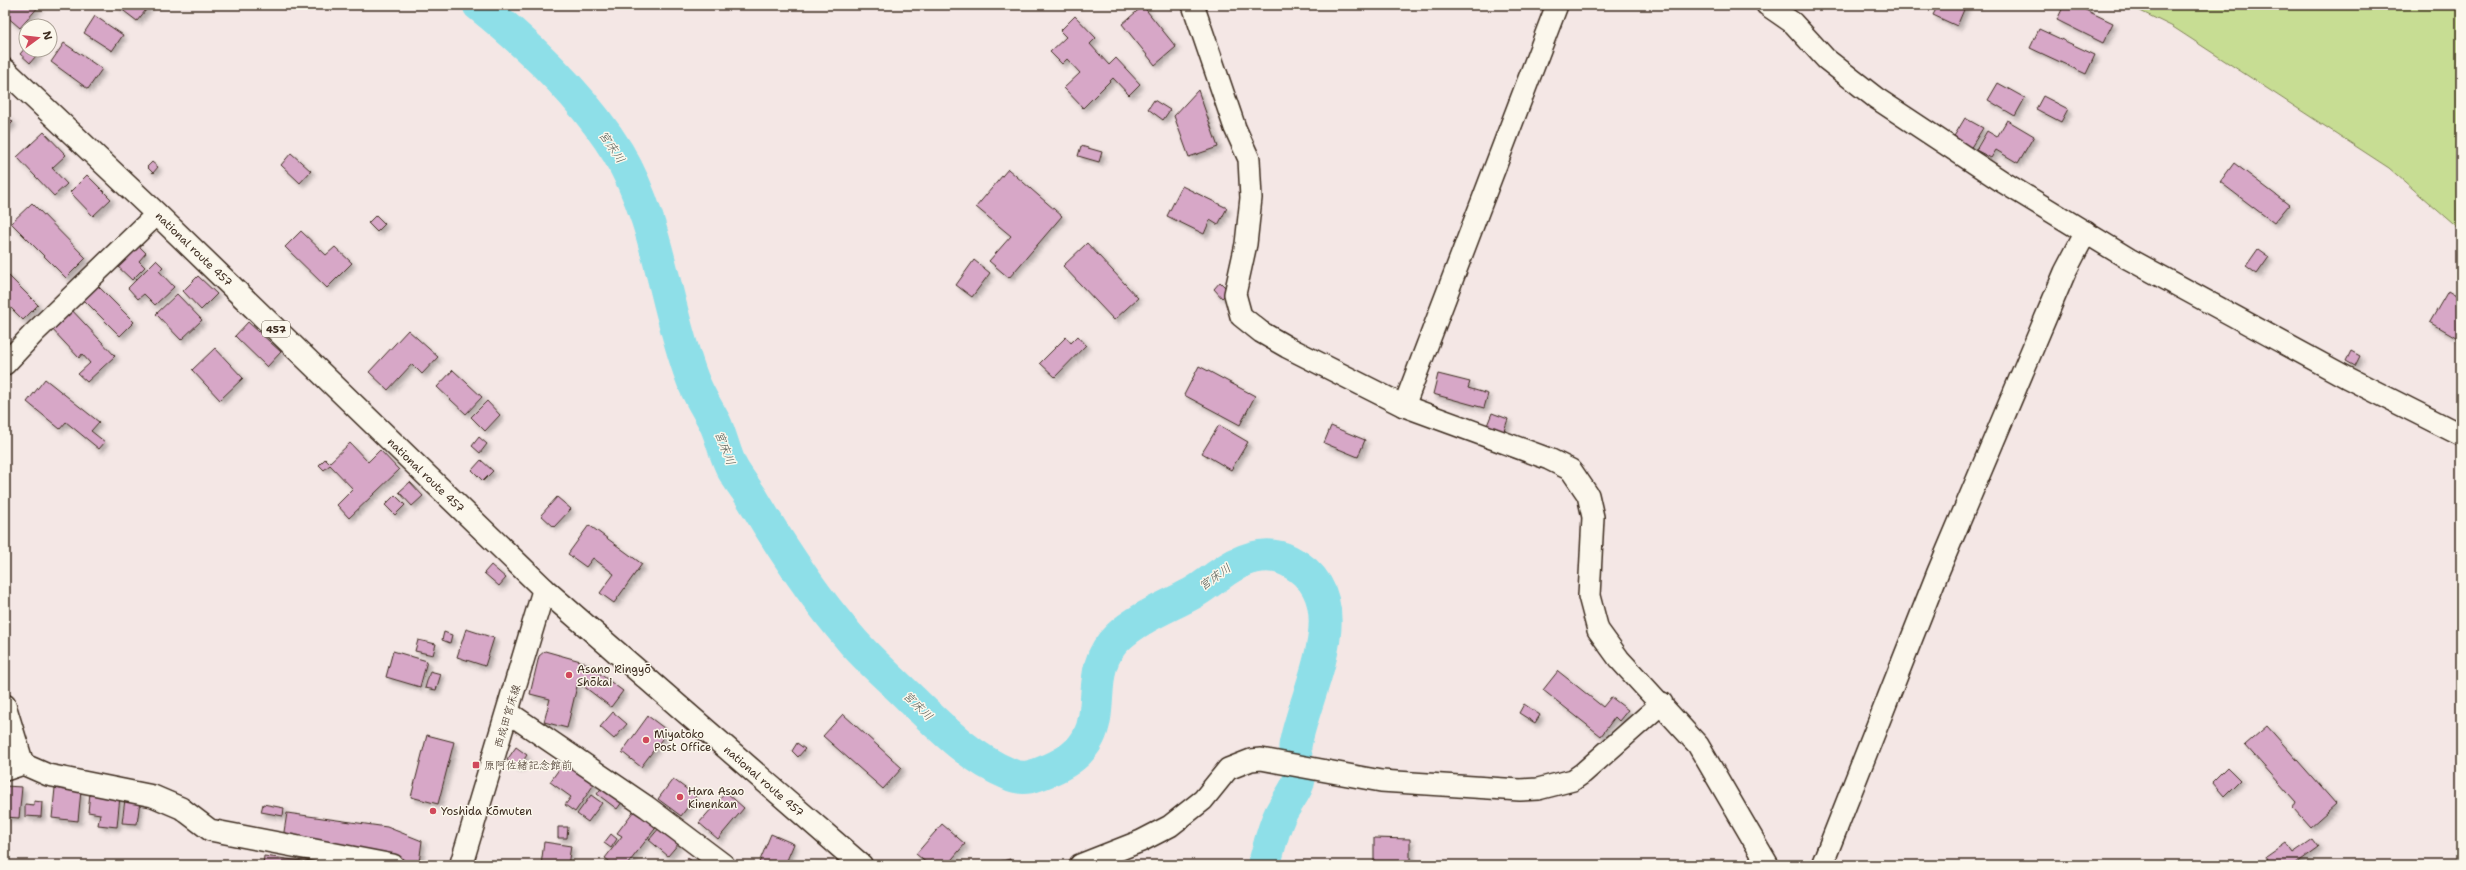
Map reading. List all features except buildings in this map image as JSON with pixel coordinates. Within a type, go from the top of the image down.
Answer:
[{"type":"main road","name":"national route 457","points":[[5,70],[157,214],[544,589],[861,865]]},
{"type":"main road","name":"西成田宮床線","points":[[461,865],[509,713],[544,589]]},
{"type":"street","points":[[1193,5],[1235,128],[1249,159],[1251,198],[1246,244],[1235,294],[1241,316],[1261,332],[1280,343],[1404,406],[1571,470],[1588,495],[1594,517],[1588,596],[1598,630],[1619,658],[1662,703],[1698,745],[1768,865]]},
{"type":"street","points":[[1404,406],[1557,5]]},
{"type":"street","points":[[1767,5],[1793,23],[1826,59],[1876,98],[2003,182],[2129,259],[2346,377],[2461,435]]},
{"type":"street","points":[[5,364],[34,333],[157,214]]},
{"type":"street","points":[[1822,865],[1938,572],[2065,272],[2086,232]]},
{"type":"street","points":[[1080,865],[1141,841],[1170,826],[1203,800],[1228,769],[1237,764],[1251,760],[1269,761],[1358,778],[1520,790],[1538,789],[1573,780],[1584,773],[1662,703]]},
{"type":"street","points":[[5,705],[14,767],[153,796],[181,808],[210,830],[393,865]]},
{"type":"street","points":[[509,713],[647,807],[724,865]]},
{"type":"green space","points":[[2128,5],[2461,5],[2461,231],[2389,168],[2173,27]]},
{"type":"waterway","name":"宮床川","points":[[479,5],[518,38],[555,73],[589,112],[618,153],[632,179],[643,206],[660,263],[682,350],[694,384],[715,423],[733,470],[774,534],[822,604],[863,653],[944,730],[981,759],[1014,776],[1029,777],[1049,770],[1072,757],[1086,742],[1093,725],[1099,671],[1106,653],[1118,637],[1134,624],[1195,592],[1235,565],[1252,558],[1271,556],[1289,561],[1310,577],[1322,598],[1325,621],[1323,646],[1295,746],[1295,754],[1299,771],[1298,784],[1281,812],[1272,835],[1264,865]]},
{"type":"place","name":"Asano Ringyō Shōkai","points":[[569,675]]},
{"type":"place","name":"Miyatoko Post Office","points":[[646,740]]},
{"type":"place","name":"原阿佐緒記念館前","points":[[476,765]]},
{"type":"place","name":"Hara Asao Kinenkan","points":[[680,797]]},
{"type":"place","name":"Yoshida Kōmuten","points":[[433,811]]}]
